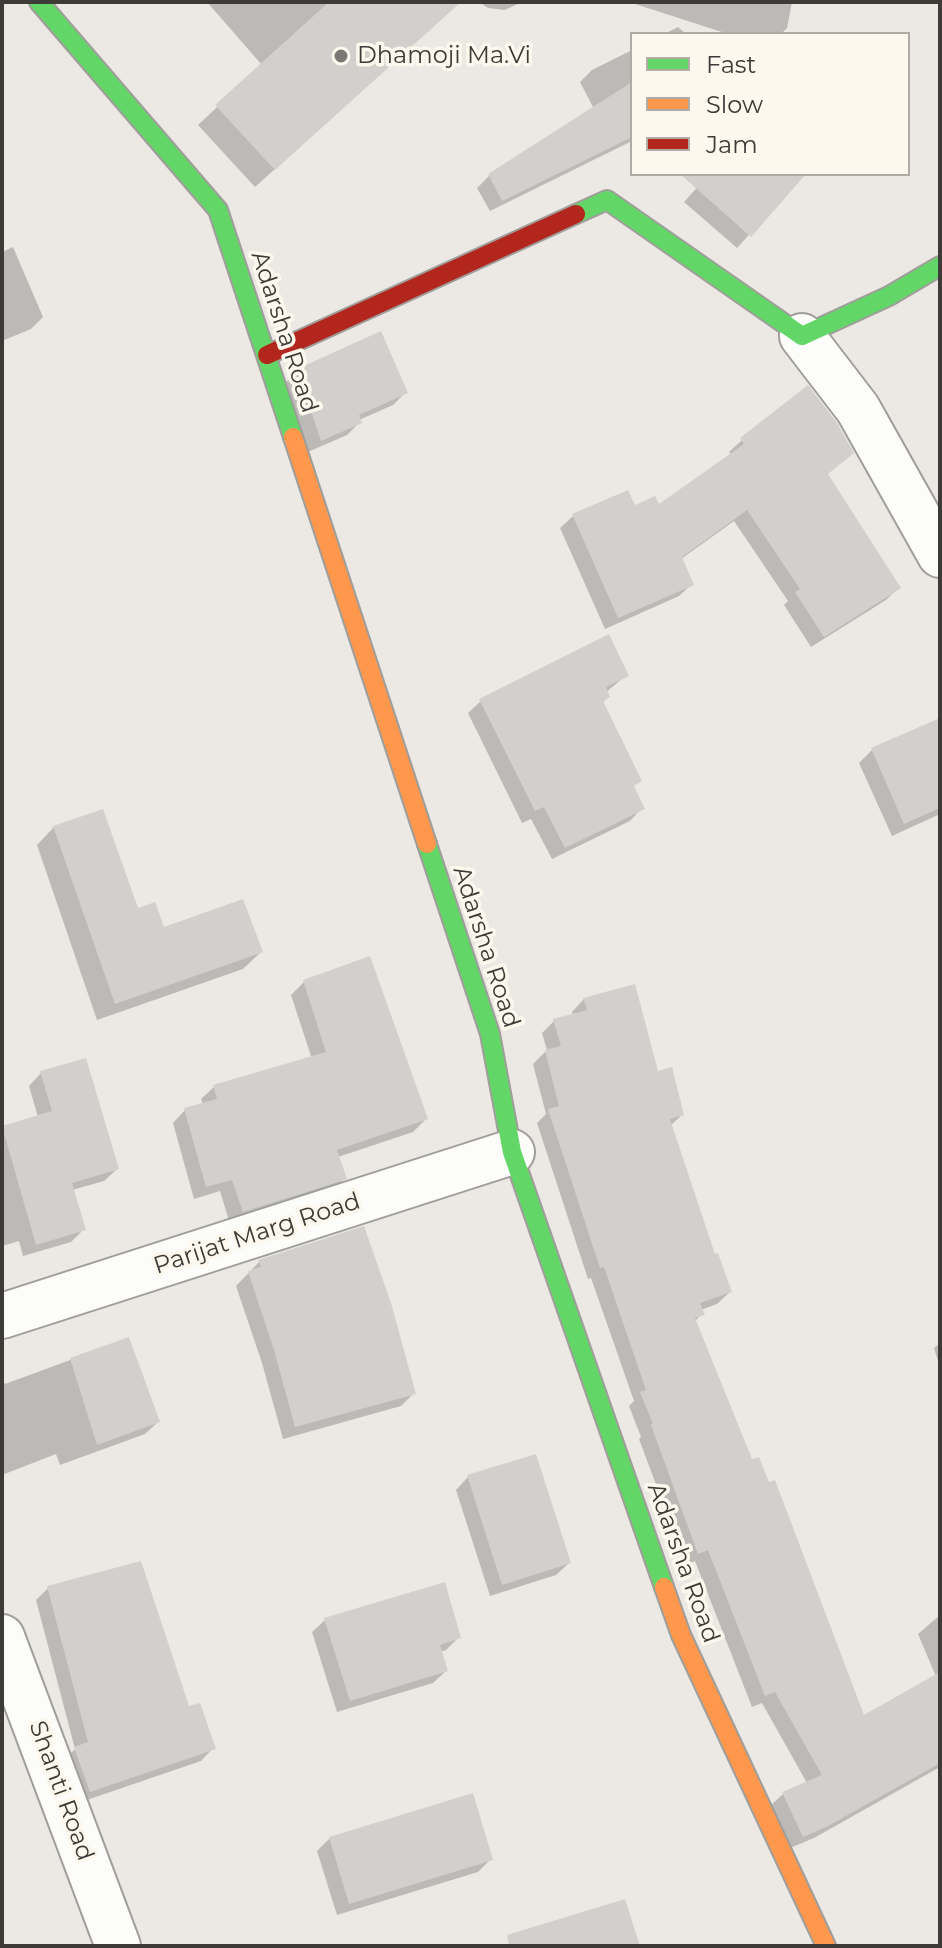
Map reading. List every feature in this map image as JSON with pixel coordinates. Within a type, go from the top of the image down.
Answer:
[{"type":"main road","name":"Adarsha Road","points":[[39,2],[218,210],[490,1034],[512,1152],[681,1635],[826,1946]]},
{"type":"main road","points":[[267,355],[607,200],[802,336],[889,296],[940,266]]},
{"type":"street","points":[[802,336],[858,409],[940,555]]},
{"type":"street","name":"Parijat Marg Road","points":[[2,1316],[512,1152]]},
{"type":"street","name":"Shanti Road","points":[[2,1637],[118,1946]]},
{"type":"building","points":[[329,2],[461,2],[275,170],[215,105]]},
{"type":"building","points":[[630,83],[630,138],[502,201],[488,174]]},
{"type":"building","points":[[682,176],[804,176],[751,237]]},
{"type":"building","points":[[381,331],[408,393],[359,415],[362,423],[321,441],[297,369]]},
{"type":"building","points":[[808,385],[837,423],[854,453],[828,474],[901,588],[824,637],[795,592],[800,589],[747,510],[682,557],[694,585],[618,618],[572,514],[628,490],[635,505],[655,496],[659,504],[744,444],[740,438]]},
{"type":"building","points":[[609,634],[629,676],[606,687],[610,697],[603,701],[642,781],[634,786],[645,809],[565,848],[544,807],[535,811],[479,699]]},
{"type":"building","points":[[940,718],[940,808],[904,824],[871,748]]},
{"type":"building","points":[[103,809],[138,908],[155,902],[164,927],[243,899],[263,952],[115,1004],[53,826]]},
{"type":"building","points":[[370,956],[428,1119],[337,1150],[347,1179],[243,1212],[232,1180],[206,1187],[184,1108],[217,1099],[213,1085],[326,1052],[303,980]]},
{"type":"building","points":[[635,984],[658,1071],[672,1067],[684,1115],[670,1119],[715,1254],[718,1253],[732,1292],[700,1303],[705,1315],[695,1318],[752,1459],[759,1457],[769,1482],[775,1480],[864,1715],[940,1672],[940,1763],[803,1837],[782,1792],[822,1775],[775,1692],[765,1696],[708,1550],[698,1554],[651,1425],[640,1392],[646,1390],[604,1267],[600,1268],[548,1109],[559,1106],[545,1050],[561,1046],[553,1019],[587,1010],[583,998]]},
{"type":"building","points":[[86,1058],[119,1169],[72,1183],[86,1230],[36,1245],[2,1126],[52,1111],[40,1071]]},
{"type":"building","points":[[364,1226],[391,1303],[416,1394],[295,1427],[248,1271],[261,1267],[258,1260]]},
{"type":"building","points":[[129,1337],[160,1422],[97,1445],[70,1358]]},
{"type":"building","points":[[536,1454],[571,1563],[502,1585],[467,1475]]},
{"type":"building","points":[[141,1561],[189,1706],[200,1703],[216,1749],[90,1792],[74,1747],[88,1742],[47,1586]]},
{"type":"building","points":[[445,1582],[461,1638],[440,1645],[448,1671],[350,1701],[324,1618]]},
{"type":"building","points":[[473,1793],[493,1860],[349,1904],[329,1837]]},
{"type":"building","points":[[625,1899],[640,1946],[509,1946],[507,1935]]},
{"type":"traffic: fast","points":[[39,2],[218,210],[293,437]]},
{"type":"traffic: fast","points":[[576,214],[607,200],[802,336],[889,296],[940,266]]},
{"type":"traffic: fast","points":[[427,844],[490,1034],[512,1152],[664,1587]]},
{"type":"traffic: slow","points":[[293,437],[427,844]]},
{"type":"traffic: slow","points":[[664,1587],[681,1635],[826,1946]]},
{"type":"traffic: jam","points":[[267,355],[576,214]]},
{"type":"place","name":"Dhamoji Ma.Vi","points":[[341,56]]}]
